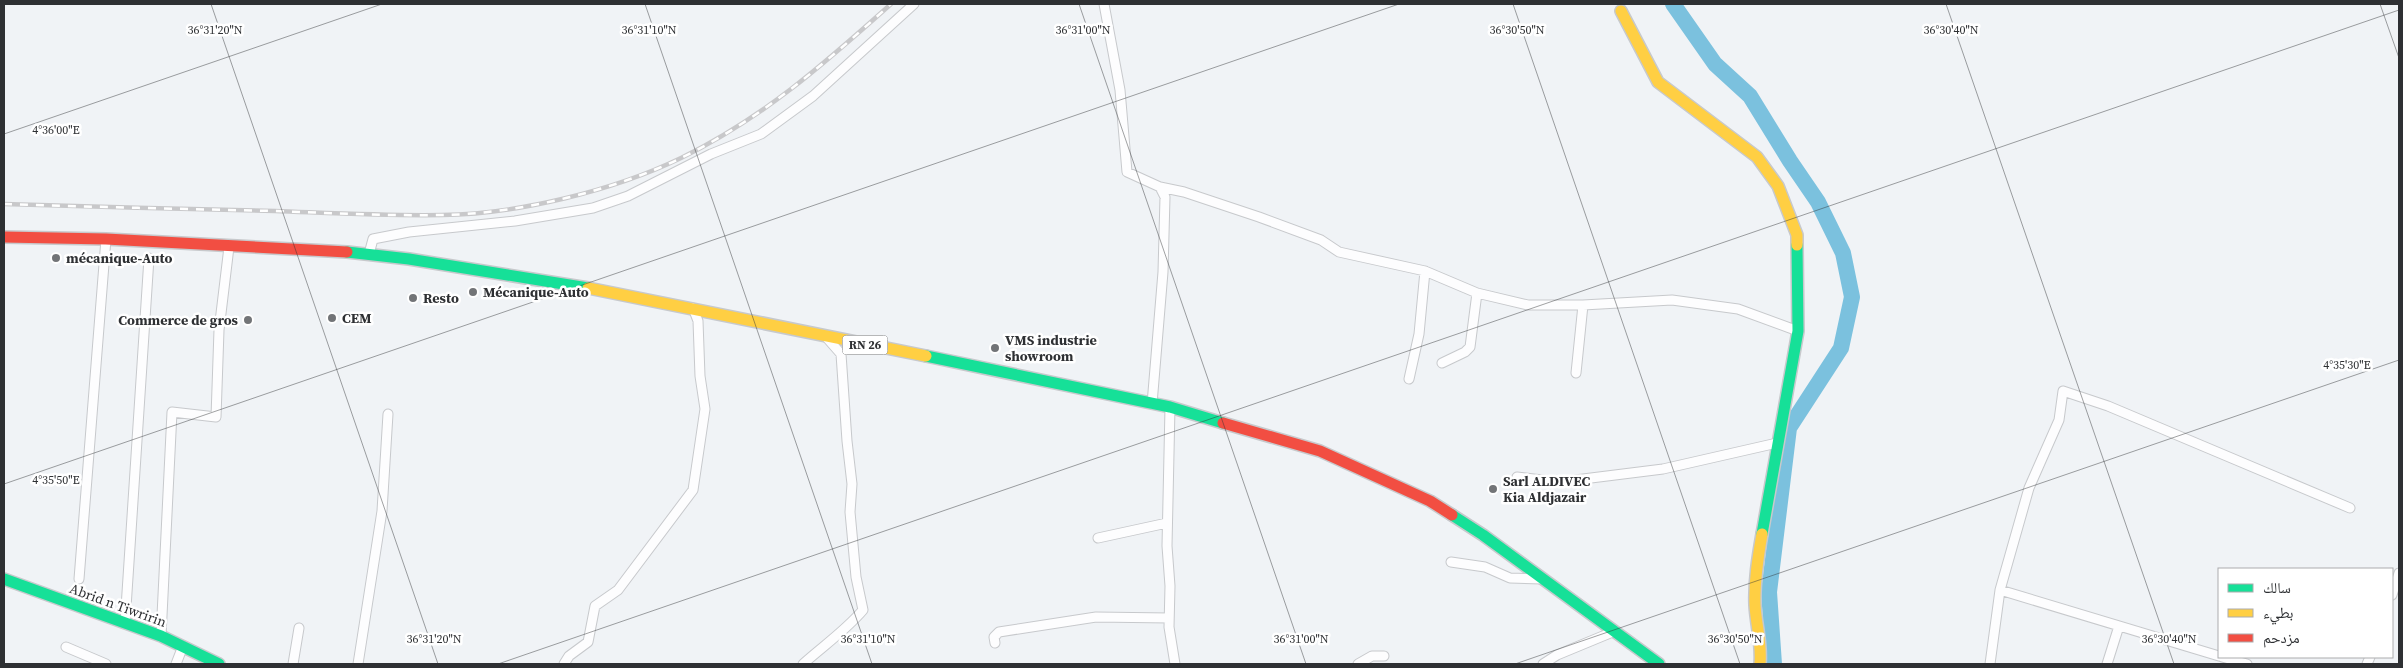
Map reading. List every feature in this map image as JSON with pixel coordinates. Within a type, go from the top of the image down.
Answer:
[{"type":"main road","points":[[1621,11],[1658,82],[1758,157],[1778,186],[1797,235],[1798,331],[1757,562],[1756,605],[1761,654],[1760,664]]},
{"type":"main road","name":"RN 26","points":[[4,238],[106,239],[369,254],[560,283],[693,308],[827,338],[1170,408],[1320,451],[1430,501],[1457,517],[1545,579],[1660,664]]},
{"type":"main road","name":"Abrid n Tiwririn","points":[[4,579],[161,636],[219,664]]},
{"type":"street","points":[[369,254],[373,239],[409,232],[515,220],[593,208],[628,196],[711,154],[761,134],[813,96],[914,4]]},
{"type":"street","points":[[1104,4],[1120,90],[1127,172],[1160,187],[1184,192],[1321,240],[1339,252],[1425,271],[1477,293],[1528,304],[1583,305],[1672,300],[1738,309],[1798,331]]},
{"type":"street","points":[[1152,404],[1166,221],[1165,197],[1160,187]]},
{"type":"street","points":[[79,579],[106,239]]},
{"type":"street","points":[[161,636],[172,412],[216,417],[219,330],[229,247]]},
{"type":"street","points":[[125,623],[135,494],[140,377],[149,258]]},
{"type":"street","points":[[1409,379],[1419,334],[1425,271]]},
{"type":"street","points":[[1442,362],[1464,352],[1470,346],[1477,293]]},
{"type":"street","points":[[1576,373],[1583,305]]},
{"type":"street","points":[[564,664],[569,656],[588,642],[595,606],[618,590],[694,490],[705,409],[700,376],[698,322],[693,308]]},
{"type":"street","points":[[803,664],[827,642],[850,625],[863,610],[856,577],[850,512],[852,484],[841,354],[827,338]]},
{"type":"street","points":[[1990,664],[2000,590],[2029,488],[2059,420],[2063,391],[2108,406],[2350,508]]},
{"type":"street","points":[[1170,408],[1167,523],[1169,618],[1175,664]]},
{"type":"street","points":[[358,664],[382,511],[388,414]]},
{"type":"street","points":[[1517,478],[1559,482],[1663,469],[1777,443]]},
{"type":"street","points":[[1098,538],[1167,523]]},
{"type":"street","points":[[1451,562],[1485,567],[1510,578],[1545,579]]},
{"type":"street","points":[[2393,592],[2399,573]]},
{"type":"street","points":[[2000,590],[2218,655]]},
{"type":"street","points":[[995,643],[994,637],[999,632],[1096,617],[1169,618]]},
{"type":"street","points":[[2107,664],[2119,626]]},
{"type":"street","points":[[293,664],[299,628]]},
{"type":"street","points":[[1543,664],[1556,655],[1615,631]]},
{"type":"street","points":[[176,664],[183,646]]},
{"type":"street","points":[[66,647],[106,664]]},
{"type":"street","points":[[1358,664],[1372,656],[1384,656]]},
{"type":"street","points":[[2227,658],[2247,664]]},
{"type":"waterway","points":[[1673,4],[1715,64],[1750,96],[1818,202],[1843,253],[1852,297],[1841,348],[1789,428],[1769,592],[1774,664]]},
{"type":"railway","points":[[4,204],[379,215],[471,214],[533,205],[626,181],[681,158],[711,142],[739,126],[792,89],[891,4]]},
{"type":"traffic: fast","points":[[1762,534],[1798,331],[1797,245]]},
{"type":"traffic: fast","points":[[347,252],[409,259],[588,288]]},
{"type":"traffic: fast","points":[[926,356],[1170,407],[1223,423]]},
{"type":"traffic: fast","points":[[1452,515],[1483,535],[1659,664]]},
{"type":"traffic: fast","points":[[4,579],[161,636],[219,664]]},
{"type":"traffic: slow","points":[[1621,11],[1658,82],[1757,157],[1778,186],[1797,235],[1797,245]]},
{"type":"traffic: slow","points":[[588,288],[926,356]]},
{"type":"traffic: slow","points":[[1760,664],[1755,596],[1762,534]]},
{"type":"traffic: jam","points":[[4,237],[106,239],[347,252]]},
{"type":"traffic: jam","points":[[1223,423],[1320,451],[1430,501],[1452,515]]},
{"type":"place","name":"mécanique-Auto","points":[[56,258]]},
{"type":"place","name":"Mécanique-Auto","points":[[473,292]]},
{"type":"place","name":"Resto","points":[[413,298]]},
{"type":"place","name":"CEM","points":[[332,318]]},
{"type":"place","name":"Commerce de gros","points":[[248,320]]},
{"type":"place","name":"VMS industrie showroom","points":[[995,348]]},
{"type":"place","name":"Sarl ALDIVEC Kia Aldjazair","points":[[1493,489]]}]
